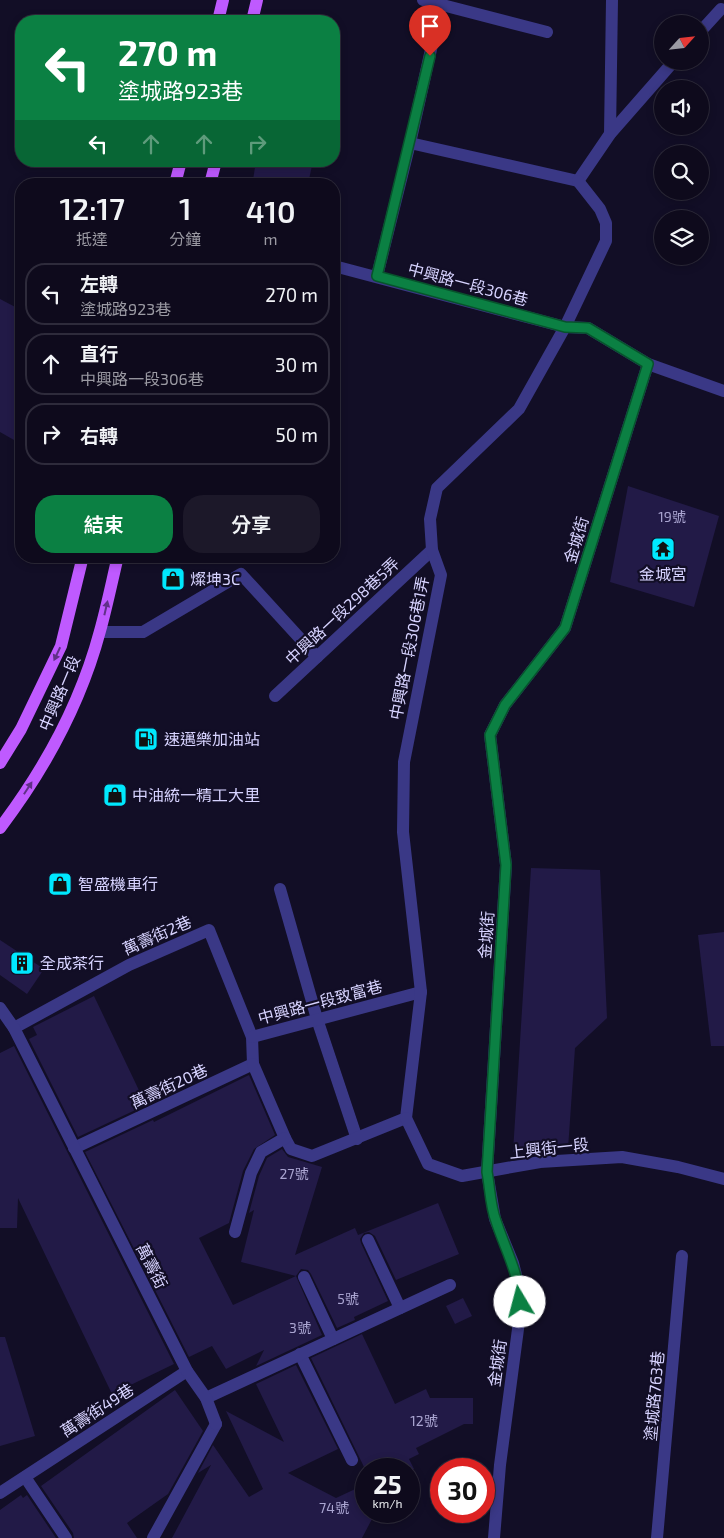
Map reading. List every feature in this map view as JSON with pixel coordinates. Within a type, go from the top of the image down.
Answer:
[{"type":"main road","points":[[219,15],[223,0]]},
{"type":"main road","points":[[253,15],[257,0]]},
{"type":"main road","name":"中興路一段","points":[[0,763],[21,729],[61,646],[81,563]]},
{"type":"main road","name":"中興路一段","points":[[0,828],[51,752],[79,691],[100,632],[116,563]]},
{"type":"street","points":[[424,0],[547,32]]},
{"type":"street","points":[[610,134],[612,0]]},
{"type":"street","points":[[377,276],[410,143],[441,5]]},
{"type":"street","points":[[709,22],[721,9]]},
{"type":"street","points":[[410,143],[578,182],[610,134],[666,70]]},
{"type":"street","name":"中興路一段306巷1弄","points":[[406,1118],[421,992],[403,832],[404,762],[441,575],[432,550],[430,519],[437,488],[519,409],[565,327],[606,241],[606,223],[600,209],[578,182]]},
{"type":"street","name":"中興路一段306巷","points":[[340,267],[565,327],[588,328],[648,364],[724,391]]},
{"type":"street","name":"金城街","points":[[494,1538],[500,1465],[520,1306],[520,1291],[513,1263],[495,1219],[487,1172],[506,865],[490,735],[505,705],[565,628],[648,364]]},
{"type":"street","name":"中興路一段298巷5弄","points":[[275,696],[432,550]]},
{"type":"street","points":[[100,632],[143,632],[241,574],[317,657]]},
{"type":"street","points":[[280,889],[318,1019],[357,1139]]},
{"type":"street","name":"中興路一段致富巷","points":[[209,930],[252,1037],[421,992]]},
{"type":"street","name":"萬壽街2巷","points":[[14,1028],[129,965],[209,930]]},
{"type":"street","name":"萬壽街","points":[[0,1008],[14,1028],[187,1370],[206,1398],[216,1424],[153,1538]]},
{"type":"street","points":[[252,1037],[253,1064],[291,1149],[312,1156],[406,1118]]},
{"type":"street","name":"萬壽街20巷","points":[[74,1148],[253,1064]]},
{"type":"street","name":"上興街一段","points":[[406,1118],[428,1164],[462,1176],[540,1162],[622,1157],[678,1167],[724,1179]]},
{"type":"street","points":[[235,1232],[251,1174],[261,1152],[285,1138]]},
{"type":"street","points":[[368,1240],[400,1308]]},
{"type":"street","name":"塗城路763巷","points":[[657,1538],[682,1256]]},
{"type":"street","points":[[304,1277],[333,1339]]},
{"type":"street","points":[[206,1398],[450,1285]]},
{"type":"street","points":[[300,1354],[352,1460]]},
{"type":"street","name":"萬壽街49巷","points":[[0,1493],[187,1370]]},
{"type":"street","points":[[25,1477],[66,1538]]},
{"type":"building","points":[[255,167],[312,167],[309,178],[253,178]]},
{"type":"building","points":[[0,299],[15,307],[15,441],[0,432]]},
{"type":"building","name":"金城宮","points":[[628,486],[719,516],[694,607],[610,582]]},
{"type":"building","points":[[531,868],[600,870],[607,1018],[575,1048],[568,1149],[513,1152]]},
{"type":"building","points":[[724,932],[724,1046],[711,1046],[698,935]]},
{"type":"building","points":[[0,940],[44,969],[27,994],[0,975]]},
{"type":"building","points":[[94,996],[146,1105],[78,1137],[29,1039],[37,1035],[33,1027]]},
{"type":"building","points":[[14,1046],[174,1364],[112,1394],[18,1198],[17,1228],[0,1228],[0,1053]]},
{"type":"building","points":[[249,1075],[275,1135],[254,1149],[243,1171],[229,1223],[199,1238],[233,1305],[296,1276],[322,1335],[256,1366],[264,1350],[226,1369],[212,1346],[189,1357],[85,1152],[153,1120],[154,1122]]},
{"type":"building","points":[[282,1149],[288,1157],[322,1167],[295,1255],[355,1228],[358,1235],[438,1203],[459,1254],[396,1280],[375,1236],[369,1232],[364,1233],[360,1239],[361,1243],[388,1301],[354,1317],[355,1320],[337,1328],[308,1270],[301,1269],[296,1276],[241,1262],[254,1210],[249,1213],[259,1176],[267,1158]]},
{"type":"building","points":[[463,1298],[472,1316],[455,1324],[446,1306]]},
{"type":"building","points":[[362,1334],[395,1404],[426,1389],[430,1398],[473,1398],[473,1424],[464,1424],[416,1448],[419,1454],[411,1458],[360,1458],[311,1358]]},
{"type":"building","points":[[0,1337],[5,1337],[35,1436],[0,1446]]},
{"type":"building","points":[[296,1365],[338,1449],[288,1473],[336,1498],[355,1489],[355,1523],[370,1523],[362,1538],[172,1538],[211,1465],[198,1473],[213,1445],[249,1497],[263,1489],[226,1411],[284,1442],[256,1384]]},
{"type":"building","points":[[175,1390],[203,1431],[168,1494],[127,1523],[137,1538],[74,1538],[73,1533],[41,1486]]},
{"type":"building","points":[[21,1495],[23,1498],[27,1495],[56,1538],[0,1538],[0,1510]]},
{"type":"place","name":"金城宮","points":[[663,549]]},
{"type":"place","name":"燦坤3C","points":[[173,579]]},
{"type":"place","name":"速邁樂加油站","points":[[146,739]]},
{"type":"place","name":"中油統一精工大里","points":[[115,795]]},
{"type":"place","name":"智盛機車行","points":[[60,884]]},
{"type":"place","name":"全成茶行","points":[[22,963]]},
{"type":"route","points":[[430,56],[377,276],[565,327],[588,328],[648,364],[565,628],[532,673],[505,705],[490,735],[506,865],[487,1172],[495,1219],[513,1263],[520,1291],[520,1302]]}]
